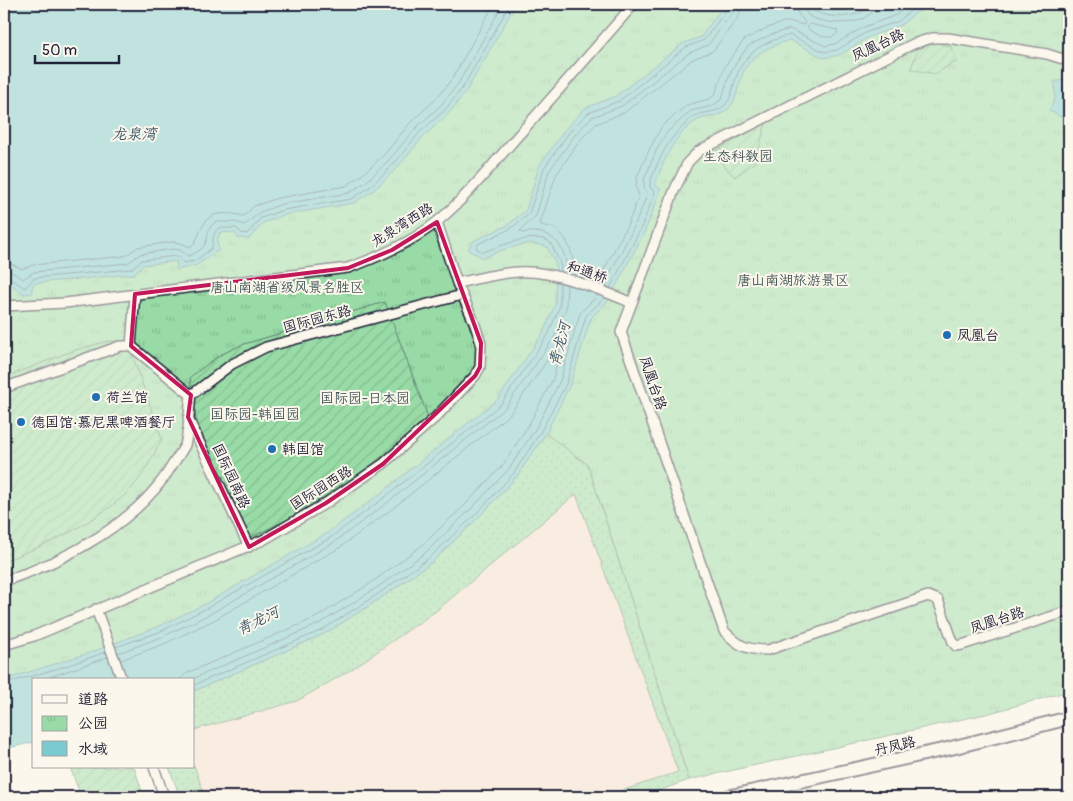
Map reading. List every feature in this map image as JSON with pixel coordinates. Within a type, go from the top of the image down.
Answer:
[{"type":"main road","name":"丹凤路","points":[[727,797],[947,749],[1069,718]]},
{"type":"street","name":"龙泉湾西路","points":[[4,306],[65,303],[348,268],[367,262],[392,250],[437,222],[460,200],[634,4]]},
{"type":"street","name":"凤凰台路","points":[[1069,61],[1047,54],[948,38],[932,38],[913,44],[713,142],[699,151],[688,162],[682,173],[621,332],[724,631],[737,644],[753,650],[768,650],[928,596],[938,600],[956,646],[1069,611]]},
{"type":"street","name":"国际园西路","points":[[4,645],[34,636],[263,540],[326,503],[383,464],[436,417],[475,376],[480,367],[481,343],[457,283],[437,222]]},
{"type":"street","name":"和通桥","points":[[457,283],[516,272],[551,274],[632,303]]},
{"type":"street","points":[[131,346],[135,294]]},
{"type":"street","name":"国际园东路","points":[[191,396],[248,354],[462,295]]},
{"type":"street","points":[[4,388],[120,346],[131,346],[191,396],[185,445],[169,472],[151,495],[131,513],[86,544],[54,561],[4,581]]},
{"type":"street","name":"国际园南路","points":[[188,417],[249,546]]},
{"type":"street","points":[[96,609],[121,678]]},
{"type":"street","points":[[154,768],[164,797]]},
{"type":"highlighted area","points":[[437,222],[481,343],[480,367],[475,376],[383,464],[326,503],[249,547],[188,417],[191,395],[131,346],[135,294],[348,268],[392,250]]},
{"type":"shaded area","points":[[576,494],[678,772],[603,797],[205,797],[195,768],[195,730],[297,701],[349,671],[436,611]]},
{"type":"green space","name":"唐山南湖旅游景区","points":[[4,4],[1069,4],[1069,691],[990,713],[689,780],[588,465],[545,433],[511,468],[413,550],[40,678],[32,678],[32,683],[4,726]]},
{"type":"green space","points":[[938,43],[951,47],[957,61],[935,74],[911,69],[919,50]]},
{"type":"green space","name":"生态科教园","points":[[766,123],[755,162],[735,177],[712,153]]},
{"type":"green space","points":[[385,302],[428,417],[384,459],[326,501],[241,542],[195,416],[190,377],[220,355],[241,345]]},
{"type":"green space","points":[[108,341],[127,341],[162,439],[136,484],[111,507],[67,534],[4,561],[4,378],[72,351]]},
{"type":"green space","points":[[546,433],[588,465],[689,780],[641,797],[603,797],[678,772],[576,494],[436,611],[349,671],[297,701],[195,730],[195,691],[324,634],[378,600],[432,562],[481,515],[517,476]]},
{"type":"green space","points":[[70,768],[134,768],[144,797],[81,797]]},
{"type":"green space","points":[[169,768],[195,768],[205,797],[180,797]]},
{"type":"water","name":"龙泉湾","points":[[4,4],[516,4],[467,90],[449,113],[423,137],[397,168],[374,190],[354,203],[284,215],[263,223],[249,239],[238,238],[235,233],[220,232],[217,242],[219,250],[197,265],[177,270],[176,261],[143,265],[134,274],[35,283],[32,287],[32,293],[24,294],[4,280]]},
{"type":"water","name":"青龙河","points":[[725,4],[811,4],[832,11],[846,11],[867,4],[941,4],[914,14],[901,25],[869,37],[840,55],[824,58],[790,40],[765,50],[747,65],[735,99],[726,111],[696,121],[681,134],[670,150],[655,184],[661,190],[645,231],[608,301],[591,318],[570,385],[546,433],[517,476],[481,515],[432,562],[378,600],[324,634],[195,691],[195,678],[32,678],[32,742],[4,749],[4,680],[92,652],[157,627],[205,604],[327,533],[380,494],[498,399],[543,333],[555,305],[556,264],[546,246],[529,243],[499,251],[483,258],[468,250],[473,241],[508,225],[526,210],[539,166],[566,128],[585,108],[616,96],[684,43],[701,37]]},
{"type":"water","points":[[1069,78],[1069,113],[1059,117],[1057,114],[1049,111],[1055,99],[1055,82]]},
{"type":"place","name":"凤凰台","points":[[947,335]]},
{"type":"place","name":"荷兰馆","points":[[96,397]]},
{"type":"place","name":"德国馆·慕尼黑啤酒餐厅","points":[[21,422]]},
{"type":"place","name":"韩国馆","points":[[272,449]]},
{"type":"park label","name":"唐山南湖省级风景名胜区","points":[[287,287]]},
{"type":"park label","name":"国际园-日本园","points":[[365,398]]},
{"type":"park label","name":"国际园-韩国园","points":[[255,414]]}]
